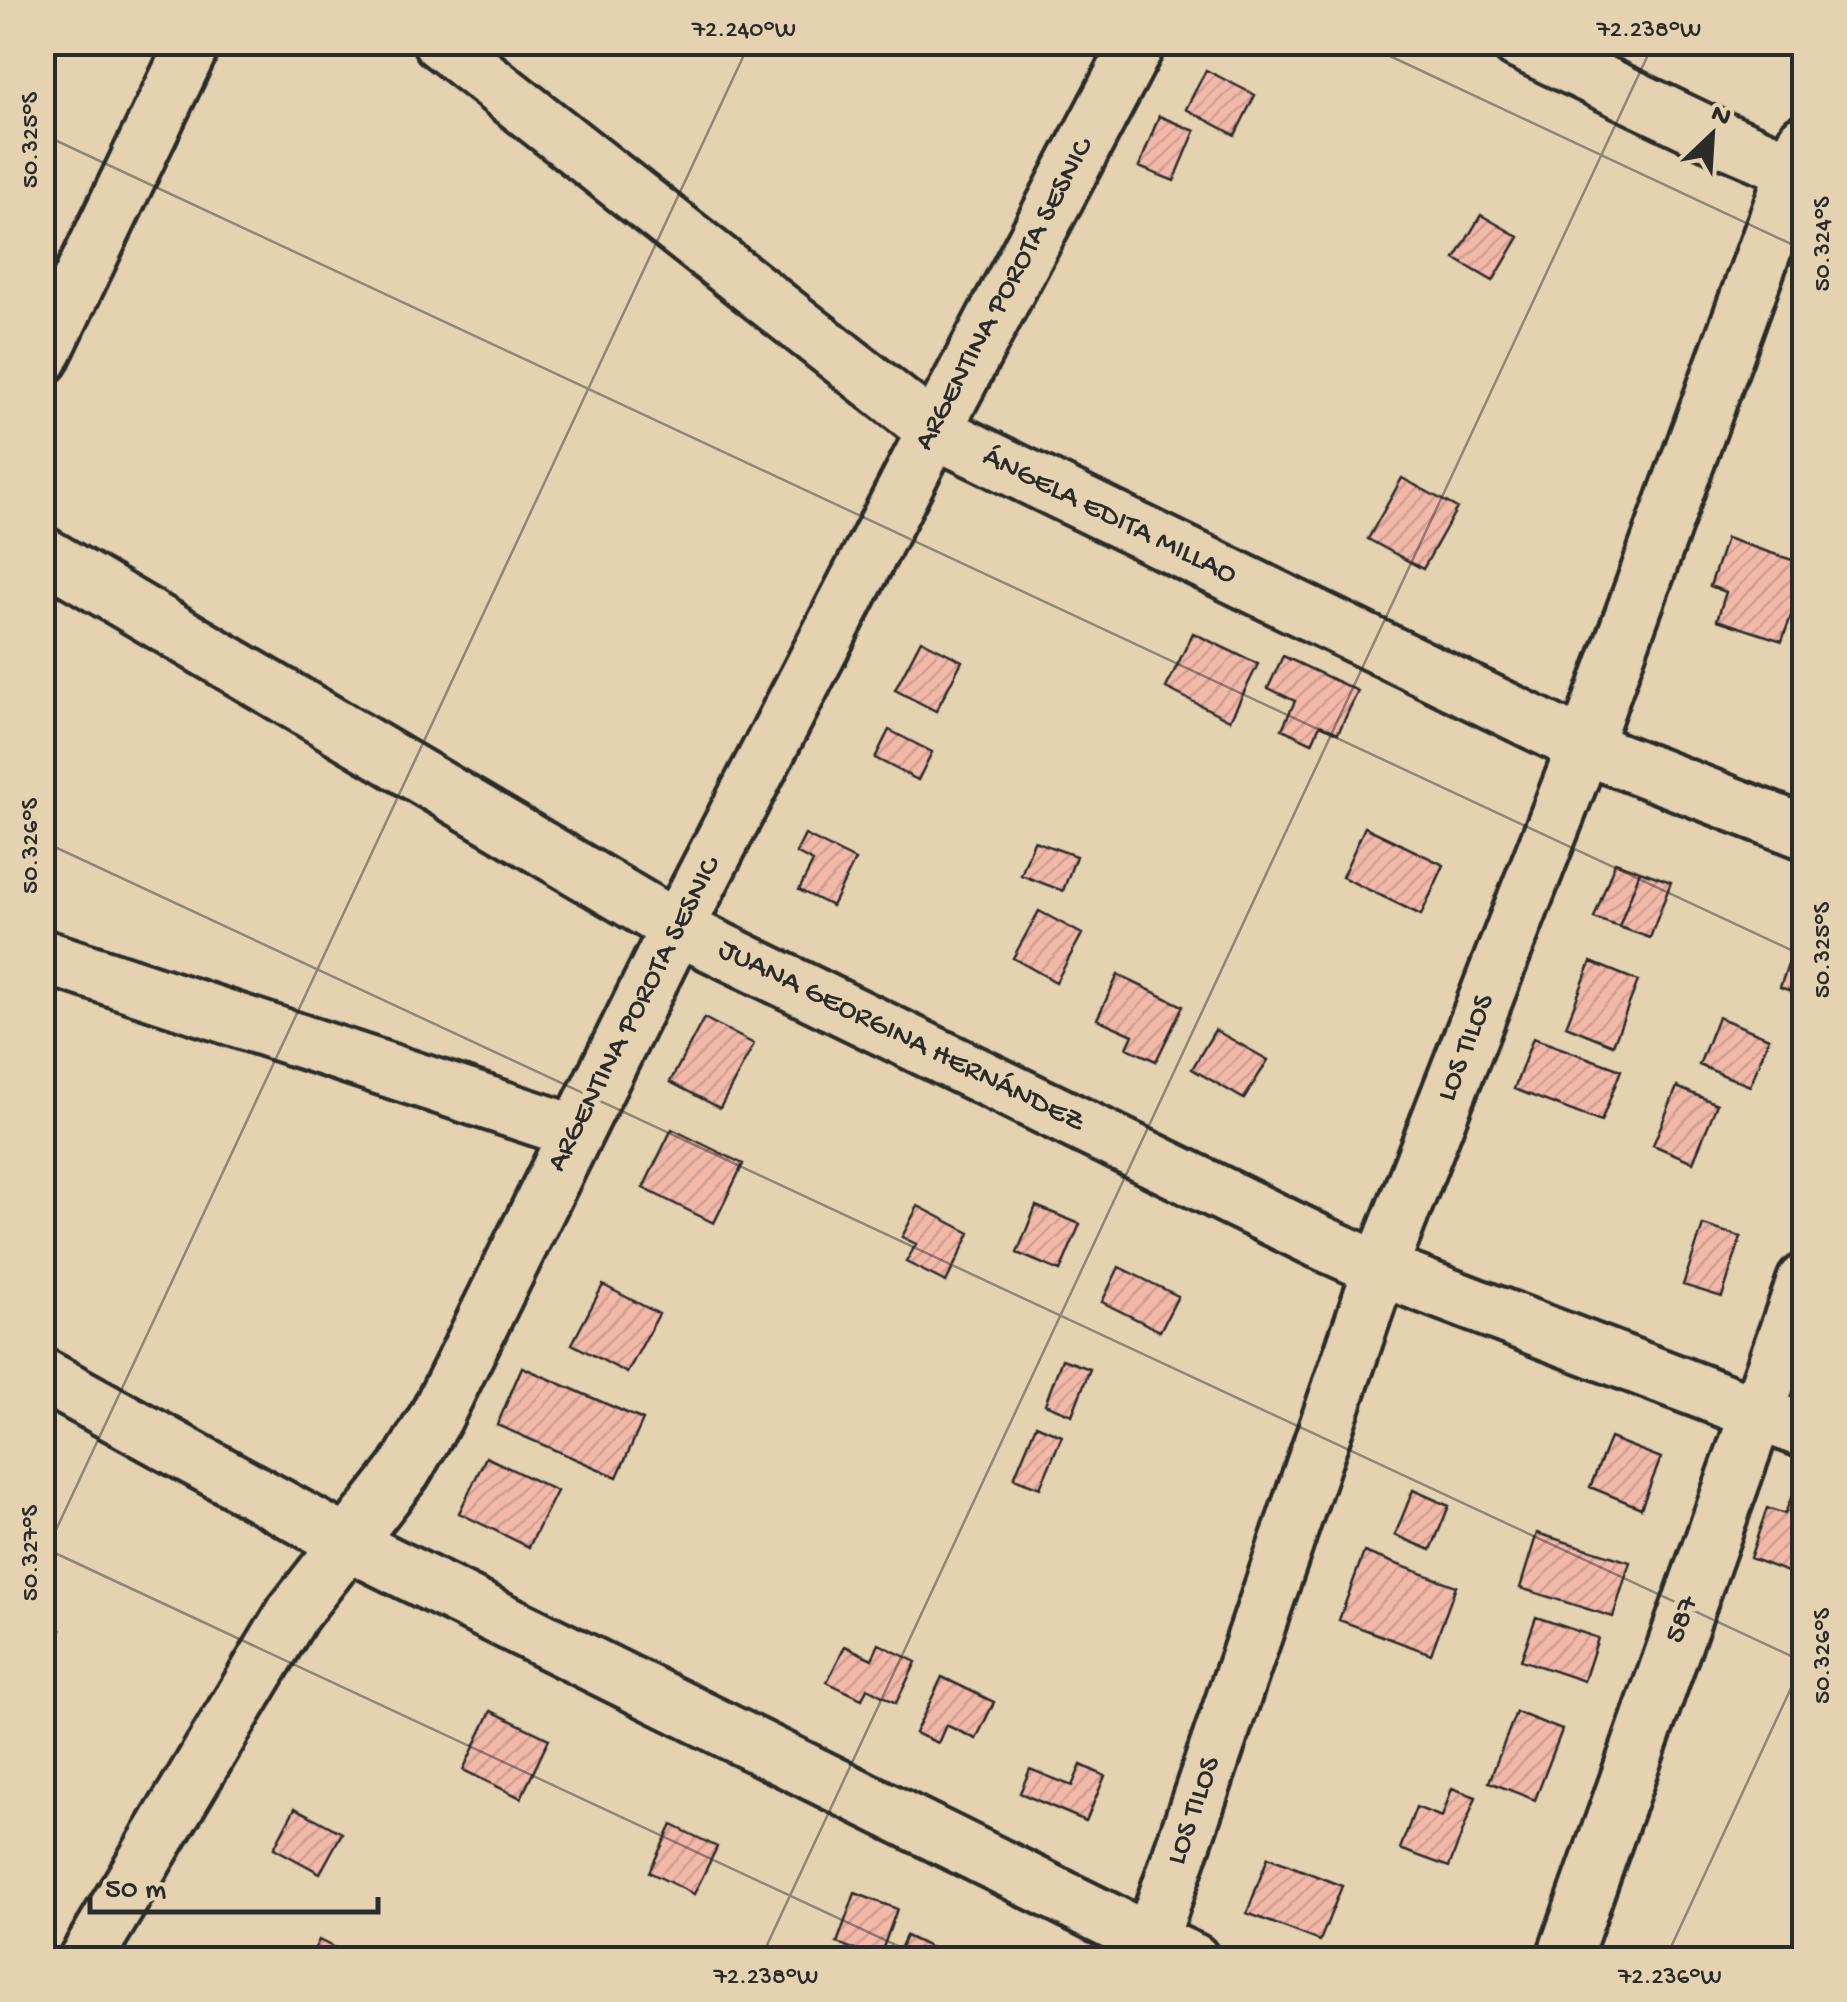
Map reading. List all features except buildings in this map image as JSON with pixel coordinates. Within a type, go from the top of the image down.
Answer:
[{"type":"street","points":[[42,358],[194,42]]},
{"type":"street","name":"ÁNGELA EDITA MILLAO","points":[[440,42],[934,430],[1584,747],[1804,832]]},
{"type":"street","name":"ARGENTINA POROTA SESNIC","points":[[85,1960],[293,1613],[404,1471],[436,1417],[677,928],[1139,42]]},
{"type":"street","points":[[1518,42],[1704,131],[1801,162]]},
{"type":"street","name":"LOS TILOS","points":[[1163,1953],[1380,1269],[1584,747],[1801,162]]},
{"type":"street","name":"JUANA GEORGINA HERNÁNDEZ","points":[[42,553],[677,928],[1380,1269],[1781,1422]]},
{"type":"street","points":[[42,956],[576,1132]]},
{"type":"street","name":"587","points":[[1563,1960],[1781,1422],[1804,1282]]},
{"type":"street","points":[[42,1374],[346,1543],[1163,1953]]}]
